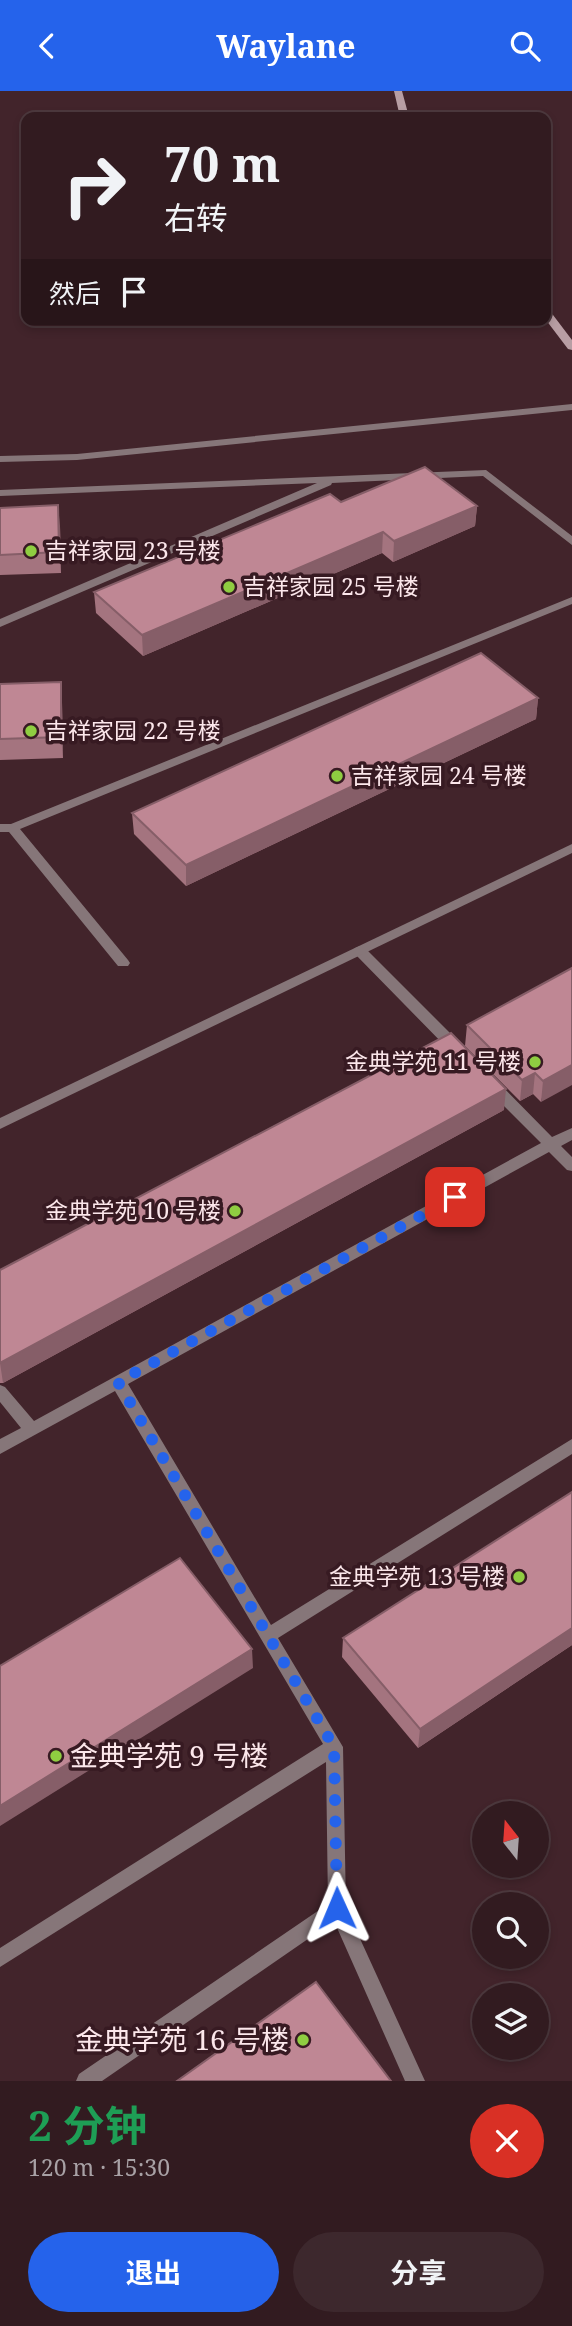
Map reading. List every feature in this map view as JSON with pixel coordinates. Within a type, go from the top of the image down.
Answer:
[{"type":"main road","points":[[398,91],[404,112]]},
{"type":"main road","points":[[551,320],[572,347]]},
{"type":"street","points":[[0,459],[77,457],[572,407]]},
{"type":"street","points":[[0,493],[486,473],[572,542]]},
{"type":"street","points":[[0,623],[336,479]]},
{"type":"street","points":[[123,963],[6,828],[572,600]]},
{"type":"street","points":[[0,1124],[572,848]]},
{"type":"street","points":[[360,951],[465,1057]]},
{"type":"street","points":[[484,1077],[572,1166]]},
{"type":"street","points":[[0,1447],[572,1133]]},
{"type":"street","points":[[118,1382],[334,1747],[337,1908],[415,2081]]},
{"type":"street","points":[[0,1391],[32,1430]]},
{"type":"street","points":[[268,1635],[572,1446]]},
{"type":"street","points":[[0,1958],[334,1747]]},
{"type":"street","points":[[86,2081],[337,1908]]},
{"type":"building","name":"吉祥家园 25 号楼","points":[[425,467],[477,506],[394,541],[383,532],[142,635],[94,592],[330,494],[341,502]]},
{"type":"building","points":[[58,505],[59,552],[0,555],[0,508]]},
{"type":"building","name":"吉祥家园 24 号楼","points":[[481,653],[538,698],[186,865],[132,813]]},
{"type":"building","name":"吉祥家园 22 号楼","points":[[61,682],[61,737],[0,739],[0,684]]},
{"type":"building","name":"金典学苑 11 号楼","points":[[572,968],[572,1065],[543,1081],[535,1073],[522,1080],[467,1025]]},
{"type":"building","name":"金典学苑 10 号楼","points":[[451,1033],[506,1089],[0,1363],[0,1270]]},
{"type":"building","name":"金典学苑 13 号楼","points":[[572,1492],[572,1628],[420,1729],[343,1638]]},
{"type":"building","name":"金典学苑 9 号楼","points":[[180,1558],[252,1649],[0,1806],[0,1666]]},
{"type":"building","name":"金典学苑 16 号楼","points":[[316,1982],[391,2081],[177,2081]]},
{"type":"place","name":"吉祥家园 23 号楼","points":[[31,551]]},
{"type":"place","name":"吉祥家园 25 号楼","points":[[229,587]]},
{"type":"place","name":"吉祥家园 22 号楼","points":[[31,731]]},
{"type":"place","name":"吉祥家园 24 号楼","points":[[337,776]]},
{"type":"place","name":"金典学苑 11 号楼","points":[[535,1062]]},
{"type":"place","name":"金典学苑 10 号楼","points":[[235,1211]]},
{"type":"place","name":"金典学苑 13 号楼","points":[[519,1577]]},
{"type":"place","name":"金典学苑 9 号楼","points":[[56,1756]]},
{"type":"place","name":"金典学苑 16 号楼","points":[[303,2040]]},
{"type":"route","points":[[337,1908],[334,1747],[118,1382],[455,1197]]}]
